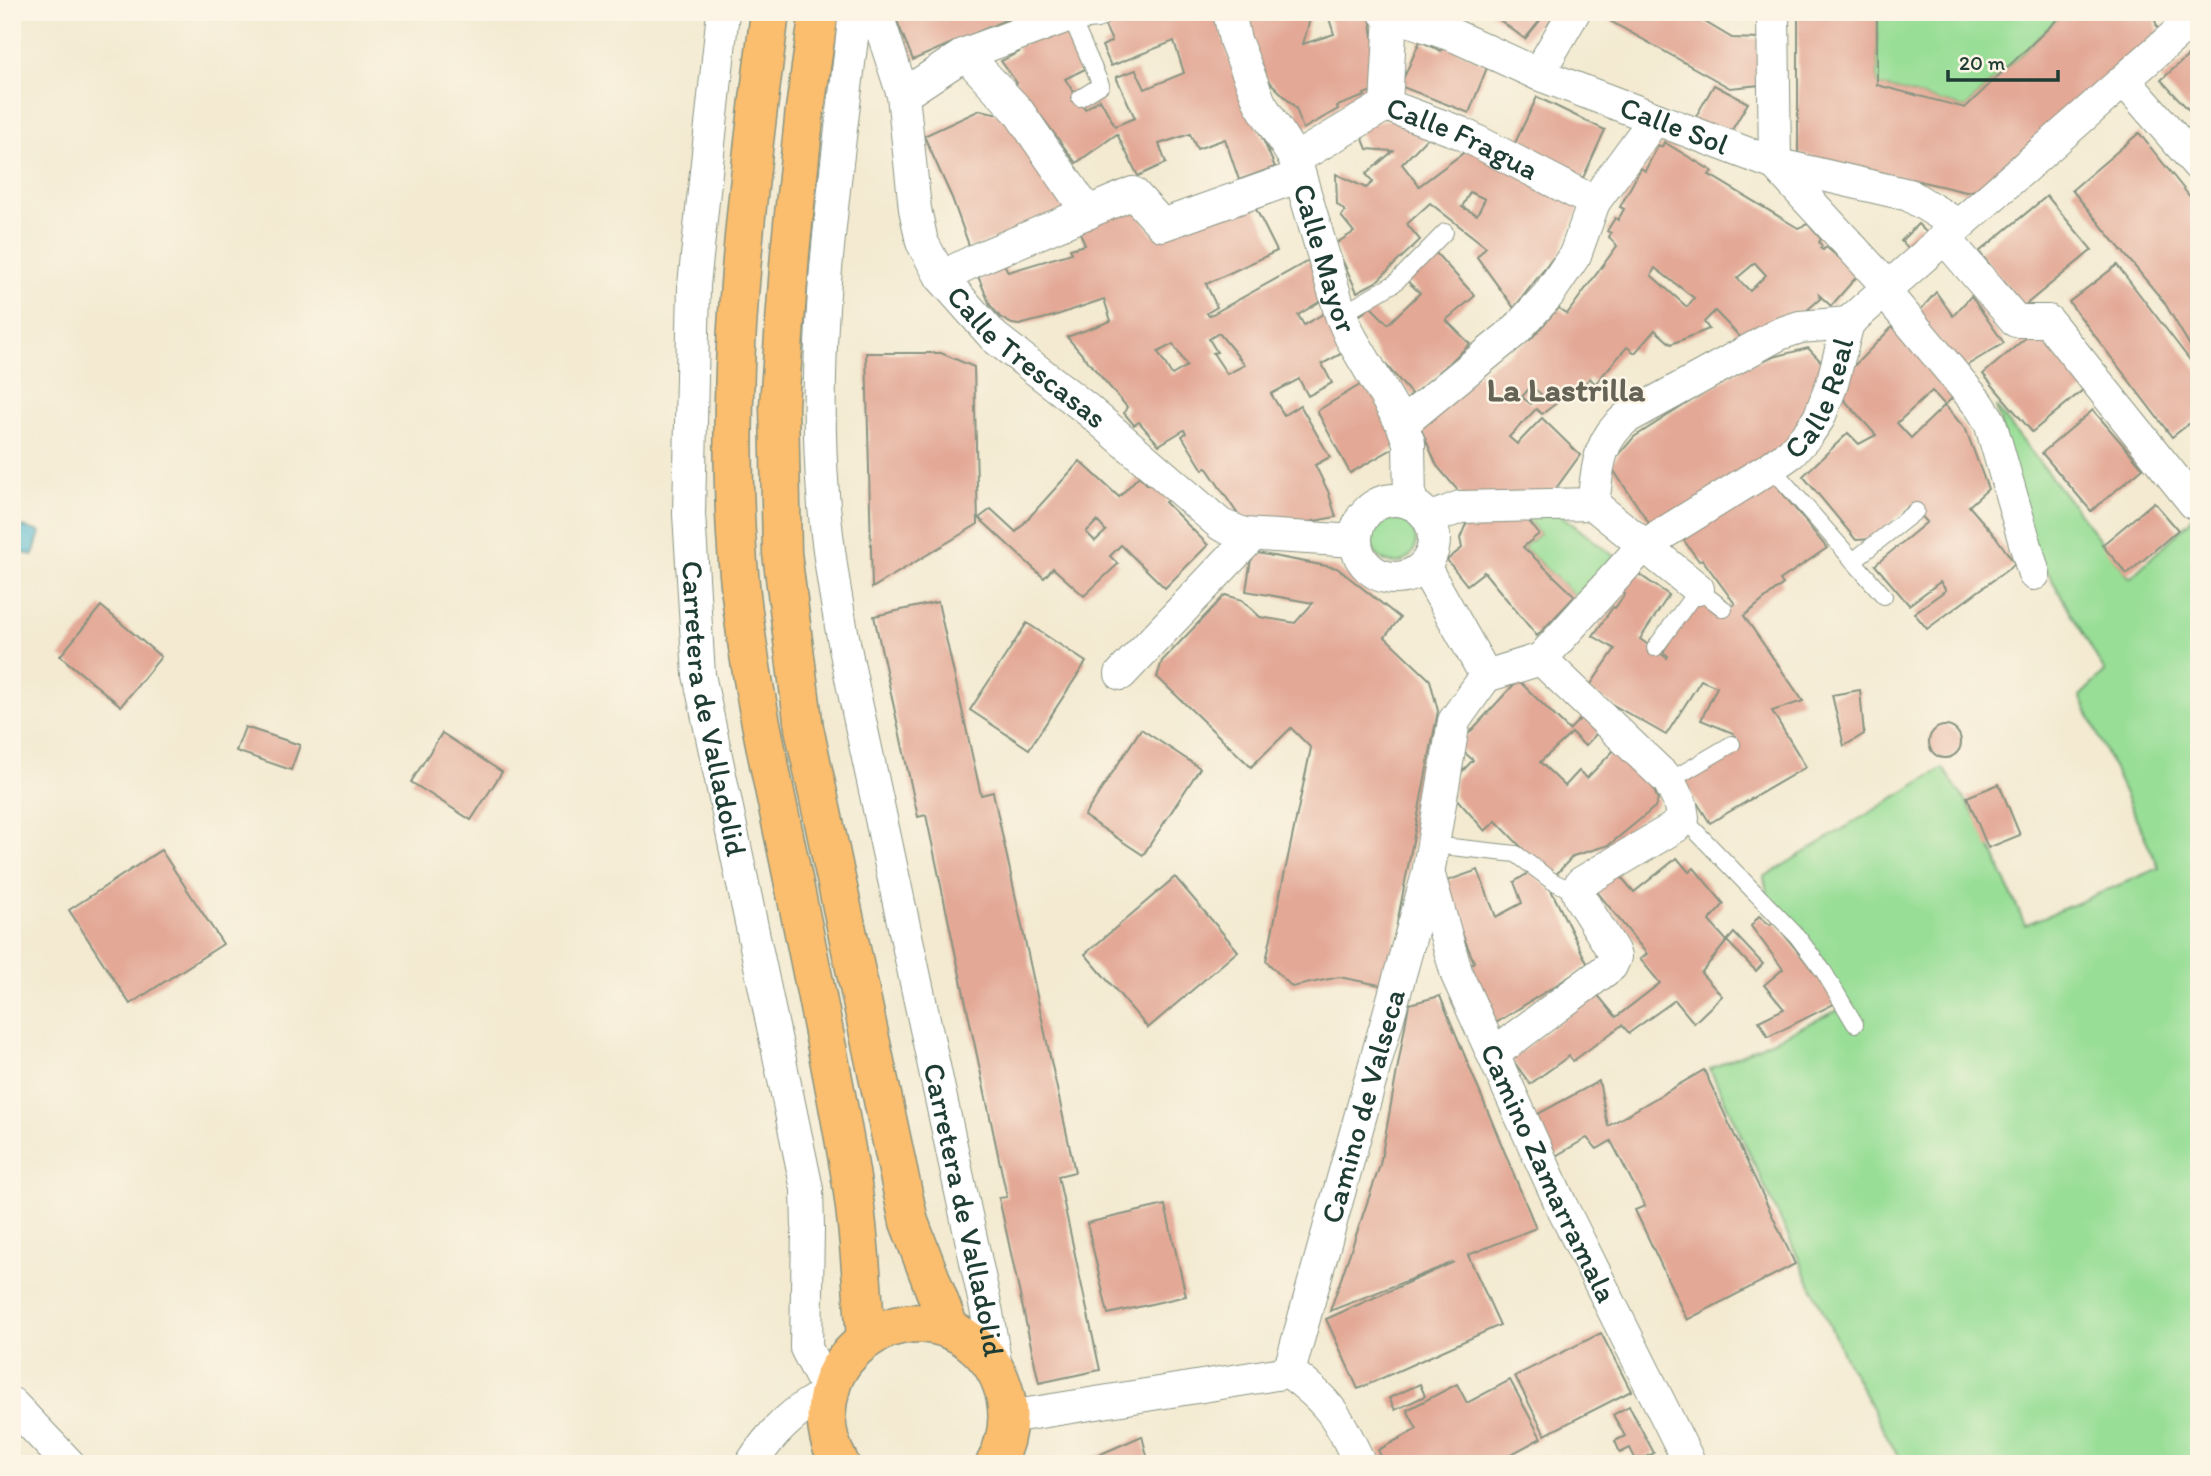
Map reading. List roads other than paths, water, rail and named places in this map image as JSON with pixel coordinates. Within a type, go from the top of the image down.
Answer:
[{"type":"highway","name":"Carretera de Valladolid","points":[[770,12],[739,288],[732,444],[738,564],[757,700],[850,1173],[866,1340]]},
{"type":"highway","name":"Carretera de Valladolid","points":[[819,12],[805,109],[790,253],[779,405],[782,553],[804,728],[909,1222],[950,1330]]},
{"type":"highway","points":[[840,1464],[828,1434],[826,1414],[832,1382],[843,1363],[866,1340],[886,1330],[907,1325],[929,1325],[950,1330],[976,1346],[998,1373],[1006,1394],[1006,1446]]},
{"type":"street","name":"Carretera de Valladolid","points":[[723,12],[694,285],[689,514],[699,675],[807,1189],[806,1349],[829,1393]]},
{"type":"street","name":"Carretera de Valladolid","points":[[855,12],[828,243],[821,352],[823,496],[835,587],[853,686],[998,1373]]},
{"type":"street","name":"Calle Trescasas","points":[[870,12],[881,27],[903,95],[915,209],[922,242],[941,277],[995,337],[1088,410],[1206,514],[1234,531],[1253,535],[1356,541]]},
{"type":"street","name":"Calle Mayor","points":[[1228,12],[1260,103],[1298,167],[1341,315],[1351,338],[1402,424],[1409,443],[1420,511]]},
{"type":"street","points":[[1538,74],[1574,12]]},
{"type":"street","points":[[1773,12],[1775,164],[1886,289],[1980,406],[1990,422],[2034,574]]},
{"type":"street","name":"Calle Sol","points":[[1386,105],[1388,13],[1455,36],[1538,74],[1654,120],[1775,164],[1909,195],[1951,231],[2016,321],[2048,321],[2193,503]]},
{"type":"street","points":[[903,95],[965,54],[1083,14]]},
{"type":"street","name":"Calle Real","points":[[1541,659],[1643,547],[1791,453],[1819,418],[1832,384],[1848,323],[2199,14]]},
{"type":"street","points":[[941,277],[1088,213],[1018,111],[965,54]]},
{"type":"street","points":[[2124,80],[2199,166]]},
{"type":"street","name":"Calle Fragua","points":[[1088,213],[1133,193],[1162,225],[1298,167],[1386,105],[1468,136],[1594,202]]},
{"type":"street","points":[[1402,424],[1514,331],[1548,295],[1575,255],[1594,202],[1654,120]]},
{"type":"street","points":[[1593,504],[1602,446],[1613,429],[1626,418],[1779,334],[1800,327],[1848,323]]},
{"type":"street","points":[[1420,511],[1434,531],[1431,556],[1424,566],[1401,578],[1388,578],[1376,573],[1359,553],[1356,541],[1358,527],[1364,515],[1385,501],[1420,511],[1460,507],[1593,504],[1698,589]]},
{"type":"street","points":[[1121,674],[1253,535]]},
{"type":"street","points":[[1424,566],[1486,676],[1541,659],[1669,781],[1681,804],[1683,818],[1675,827],[1586,878],[1577,893],[1610,943],[1615,957],[1611,966],[1493,1054]]},
{"type":"street","name":"Camino de Valseca","points":[[1289,1372],[1431,859],[1454,721],[1486,676]]},
{"type":"street","name":"Camino Zamarramala","points":[[1431,859],[1457,975],[1562,1207],[1690,1464]]},
{"type":"street","points":[[1006,1446],[1117,1400],[1289,1372],[1317,1393],[1332,1410],[1360,1464]]},
{"type":"street","points":[[751,1464],[774,1434],[796,1413],[829,1393]]},
{"type":"street","points":[[12,1404],[69,1464]]},
{"type":"lane","points":[[1080,97],[1101,85],[1083,14]]},
{"type":"lane","points":[[1341,315],[1395,283],[1445,232]]},
{"type":"lane","points":[[1771,467],[1884,596]]},
{"type":"lane","points":[[1853,561],[1916,511]]},
{"type":"lane","points":[[1656,648],[1698,589],[1724,609]]},
{"type":"lane","points":[[1669,781],[1732,744]]},
{"type":"lane","points":[[1683,818],[1797,936],[1824,972],[1855,1024]]},
{"type":"lane","points":[[1431,859],[1516,854],[1552,881],[1577,893]]},
{"type":"water","points":[[12,524],[40,532],[33,555],[12,550]]},
{"type":"district","name":"La Lastrilla","points":[[1566,389]]}]
